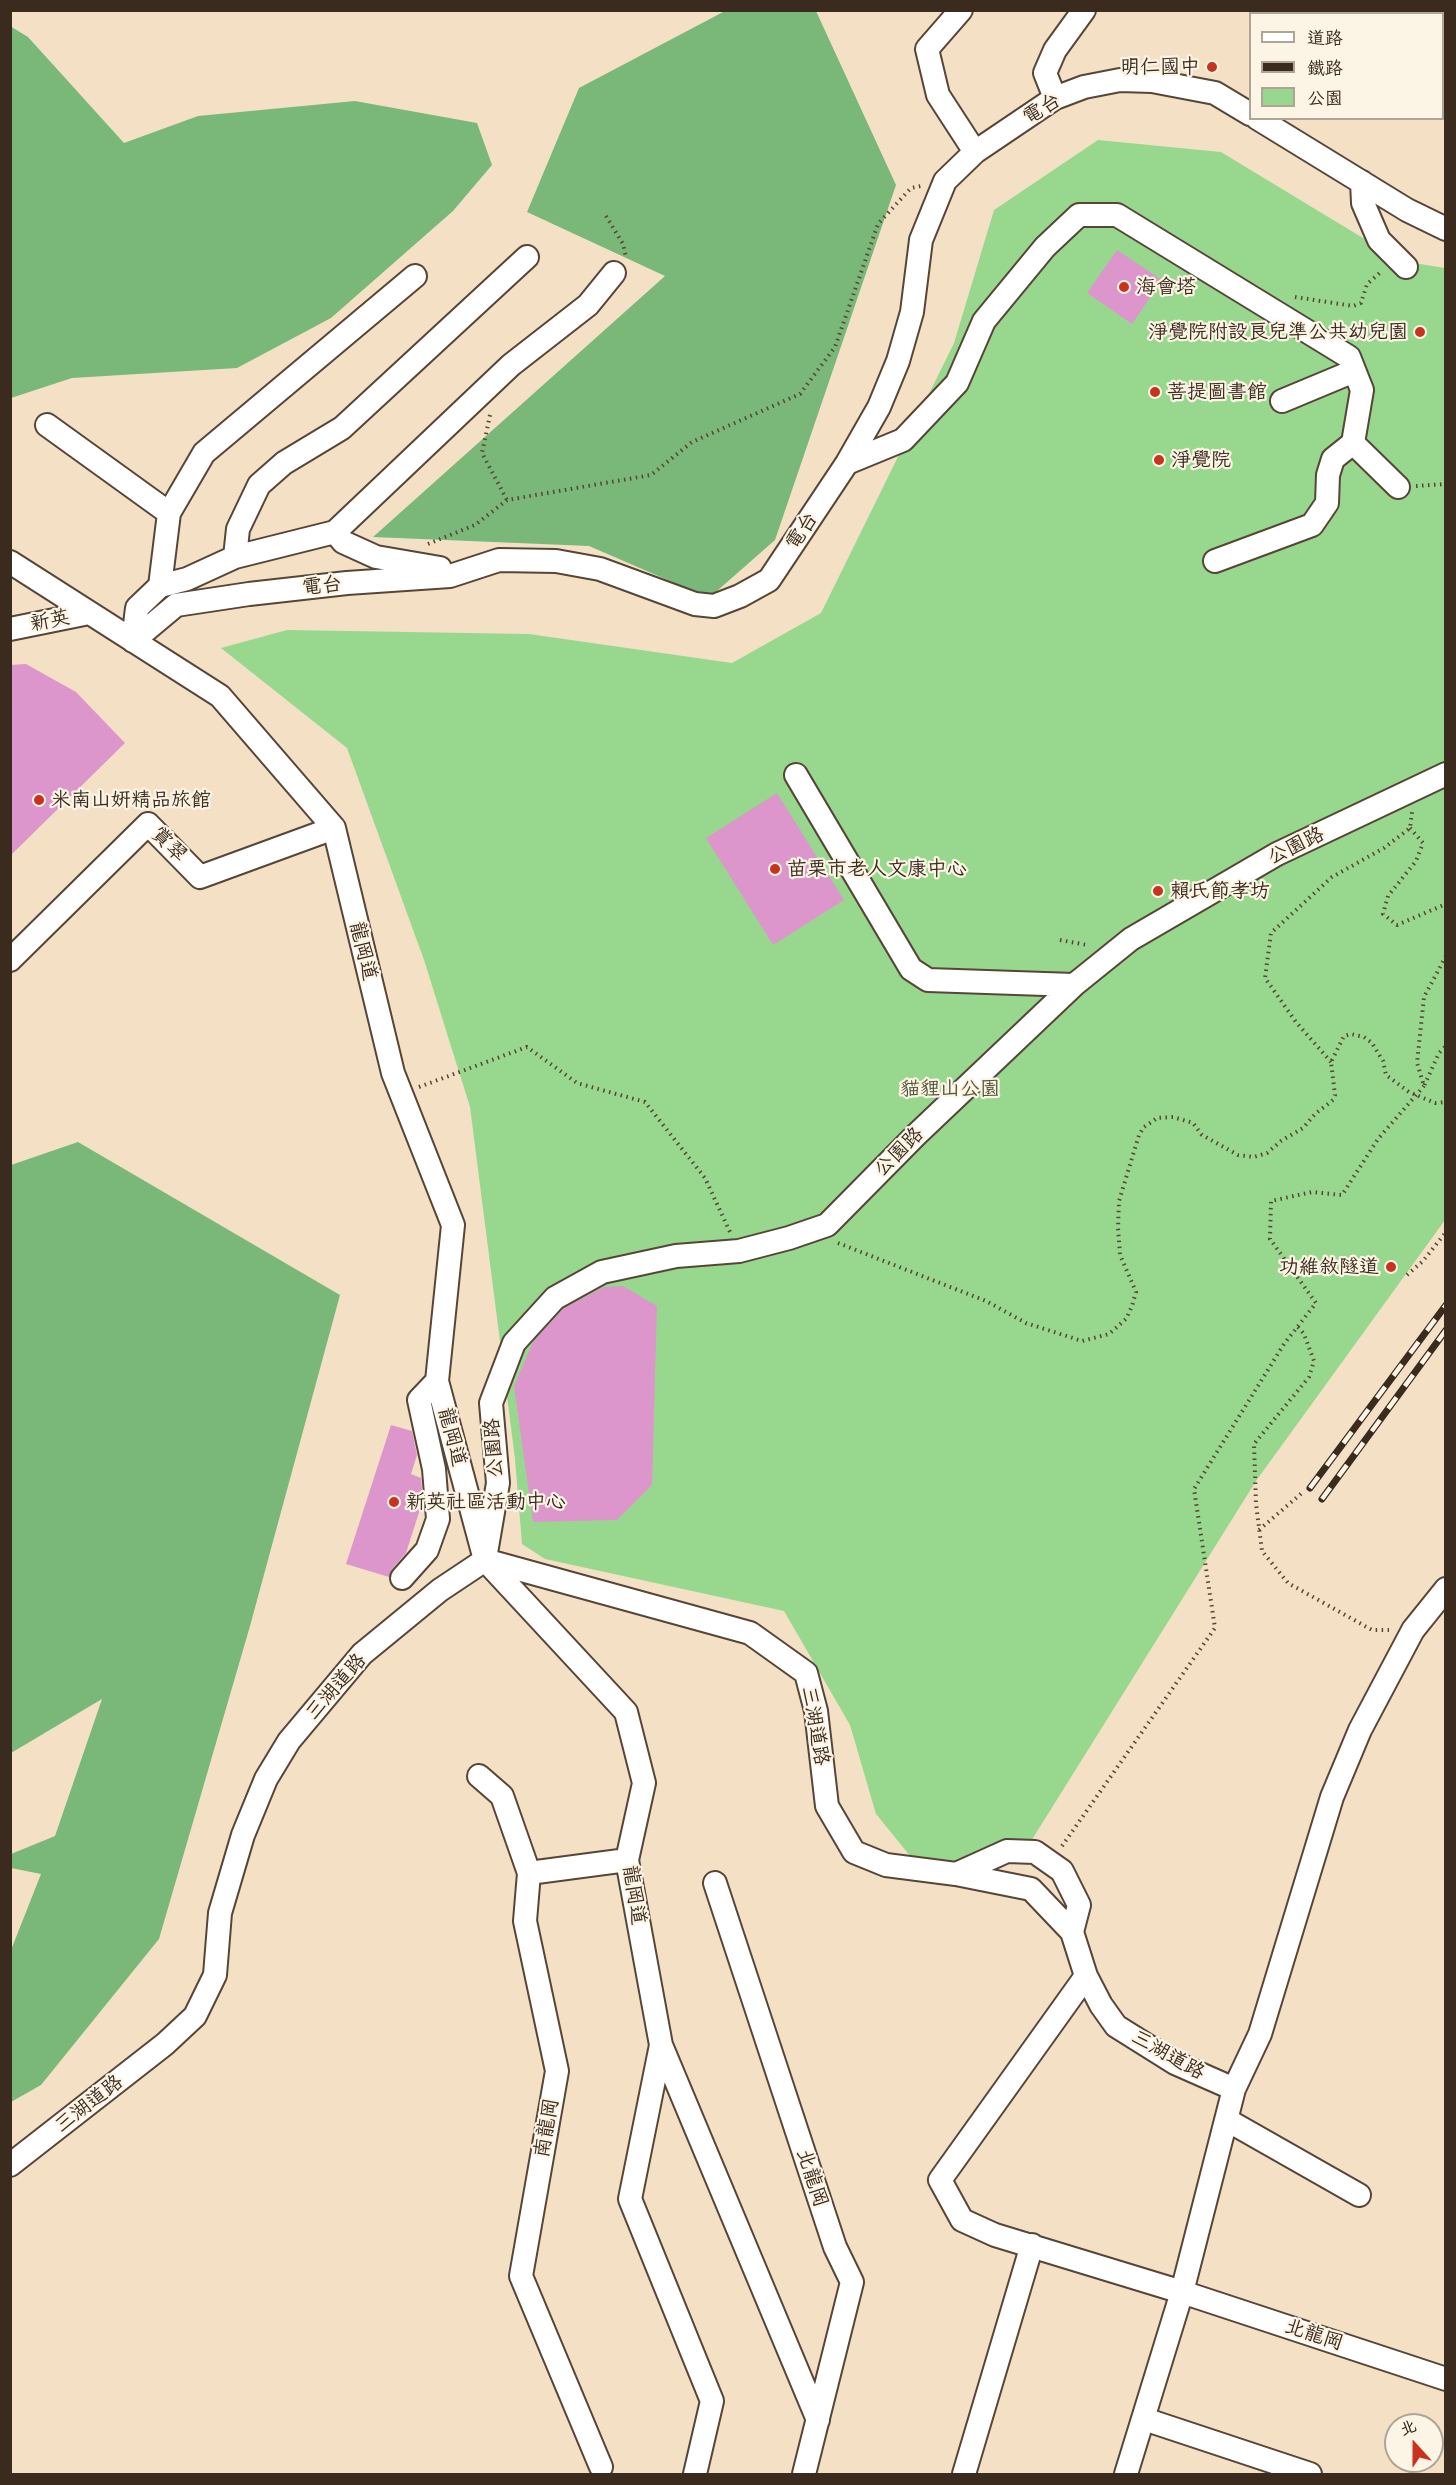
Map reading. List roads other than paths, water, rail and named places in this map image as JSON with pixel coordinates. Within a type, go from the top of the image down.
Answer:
[{"type":"street","points":[[961,10],[927,49],[938,95],[975,152]]},
{"type":"street","points":[[1055,98],[1045,73],[1055,50],[1084,10]]},
{"type":"street","name":"電台","points":[[133,641],[176,605],[347,583],[450,576],[499,560],[556,561],[600,569],[695,604],[714,606],[740,596],[769,580],[847,462],[879,407],[898,361],[912,312],[921,240],[945,181],[975,152],[1055,98],[1084,87],[1120,80],[1152,81],[1215,93],[1249,112]]},
{"type":"street","name":"電台","points":[[1264,120],[1407,210],[1446,229]]},
{"type":"street","points":[[1362,182],[1363,203],[1379,240],[1399,259]]},
{"type":"street","points":[[847,462],[903,440],[950,391],[957,383],[984,321],[1045,247],[1079,215],[1117,215],[1349,357],[1362,390],[1353,442],[1333,459],[1328,475],[1327,503],[1312,525],[1215,561]]},
{"type":"street","points":[[235,557],[238,529],[259,485],[284,463],[342,428],[528,257]]},
{"type":"street","points":[[133,641],[137,608],[160,586],[187,579],[235,557],[335,532],[511,365],[588,305],[614,273]]},
{"type":"street","points":[[160,586],[169,513],[204,453],[415,276]]},
{"type":"street","points":[[1282,401],[1354,371]]},
{"type":"street","points":[[47,425],[169,513]]},
{"type":"street","points":[[1353,442],[1398,487]]},
{"type":"street","points":[[335,532],[343,542],[376,557],[441,568],[450,576]]},
{"type":"street","name":"龍岡道","points":[[10,562],[220,696],[334,828],[393,1073],[453,1225],[437,1382],[485,1560],[626,1712],[644,1783],[627,1860],[661,2045],[630,2199],[712,2401],[695,2475]]},
{"type":"street","name":"新英","points":[[10,629],[89,613]]},
{"type":"street","name":"公園路","points":[[485,1560],[498,1483],[491,1403],[514,1343],[555,1298],[602,1272],[676,1256],[739,1251],[827,1225],[916,1134],[1074,985],[1131,939],[1277,854],[1446,774]]},
{"type":"street","points":[[796,775],[911,969],[928,980],[938,981],[1074,985]]},
{"type":"street","name":"賞翠","points":[[10,960],[148,824],[200,877],[334,828]]},
{"type":"street","points":[[402,1578],[427,1550],[438,1519],[434,1469],[419,1400],[437,1382]]},
{"type":"street","name":"三湖道路","points":[[10,2165],[165,2044],[195,2016],[215,1975],[220,1913],[243,1835],[266,1779],[289,1741],[362,1654],[440,1590],[485,1560],[750,1633],[806,1673],[816,1711],[827,1806],[854,1852],[886,1865],[956,1874],[1031,1889],[1071,1932],[1086,1977],[1101,2005],[1116,2026],[1175,2063],[1234,2089]]},
{"type":"street","points":[[1126,2475],[1182,2292],[1234,2089],[1260,2034],[1332,1797],[1360,1730],[1413,1630],[1446,1589]]},
{"type":"street","points":[[479,1776],[502,1796],[529,1873],[627,1860]]},
{"type":"street","points":[[956,1874],[1007,1851],[1035,1852],[1051,1861],[1062,1871],[1078,1905],[1071,1932]]},
{"type":"street","name":"南龍岡","points":[[529,1873],[525,1921],[557,2071],[521,2276],[601,2468]]},
{"type":"street","name":"北龍岡","points":[[715,1883],[836,2247],[852,2282],[804,2475]]},
{"type":"street","name":"北龍岡","points":[[1086,1977],[940,2180],[962,2220],[995,2235],[1182,2292],[1446,2379]]},
{"type":"street","points":[[661,2045],[818,2420]]},
{"type":"street","points":[[1227,2120],[1359,2195]]},
{"type":"street","points":[[964,2475],[1032,2245]]},
{"type":"street","points":[[1144,2419],[1310,2475]]},
{"type":"railway","points":[[1310,1488],[1446,1305]]},
{"type":"railway","points":[[1322,1499],[1446,1330]]},
{"type":"place","name":"明仁國中","points":[[1212,67]]},
{"type":"place","name":"海會塔","points":[[1124,287]]},
{"type":"place","name":"淨覺院附設良兒準公共幼兒園","points":[[1420,332]]},
{"type":"place","name":"菩提圖書館","points":[[1155,392]]},
{"type":"place","name":"淨覺院","points":[[1159,460]]},
{"type":"place","name":"米南山妍精品旅館","points":[[39,800]]},
{"type":"place","name":"苗栗市老人文康中心","points":[[775,869]]},
{"type":"place","name":"賴氏節孝坊","points":[[1158,891]]},
{"type":"place","name":"功維敘隧道","points":[[1391,1267]]},
{"type":"place","name":"新英社區活動中心","points":[[394,1502]]},
{"type":"park label","name":"貓貍山公園","points":[[950,1089]]}]
